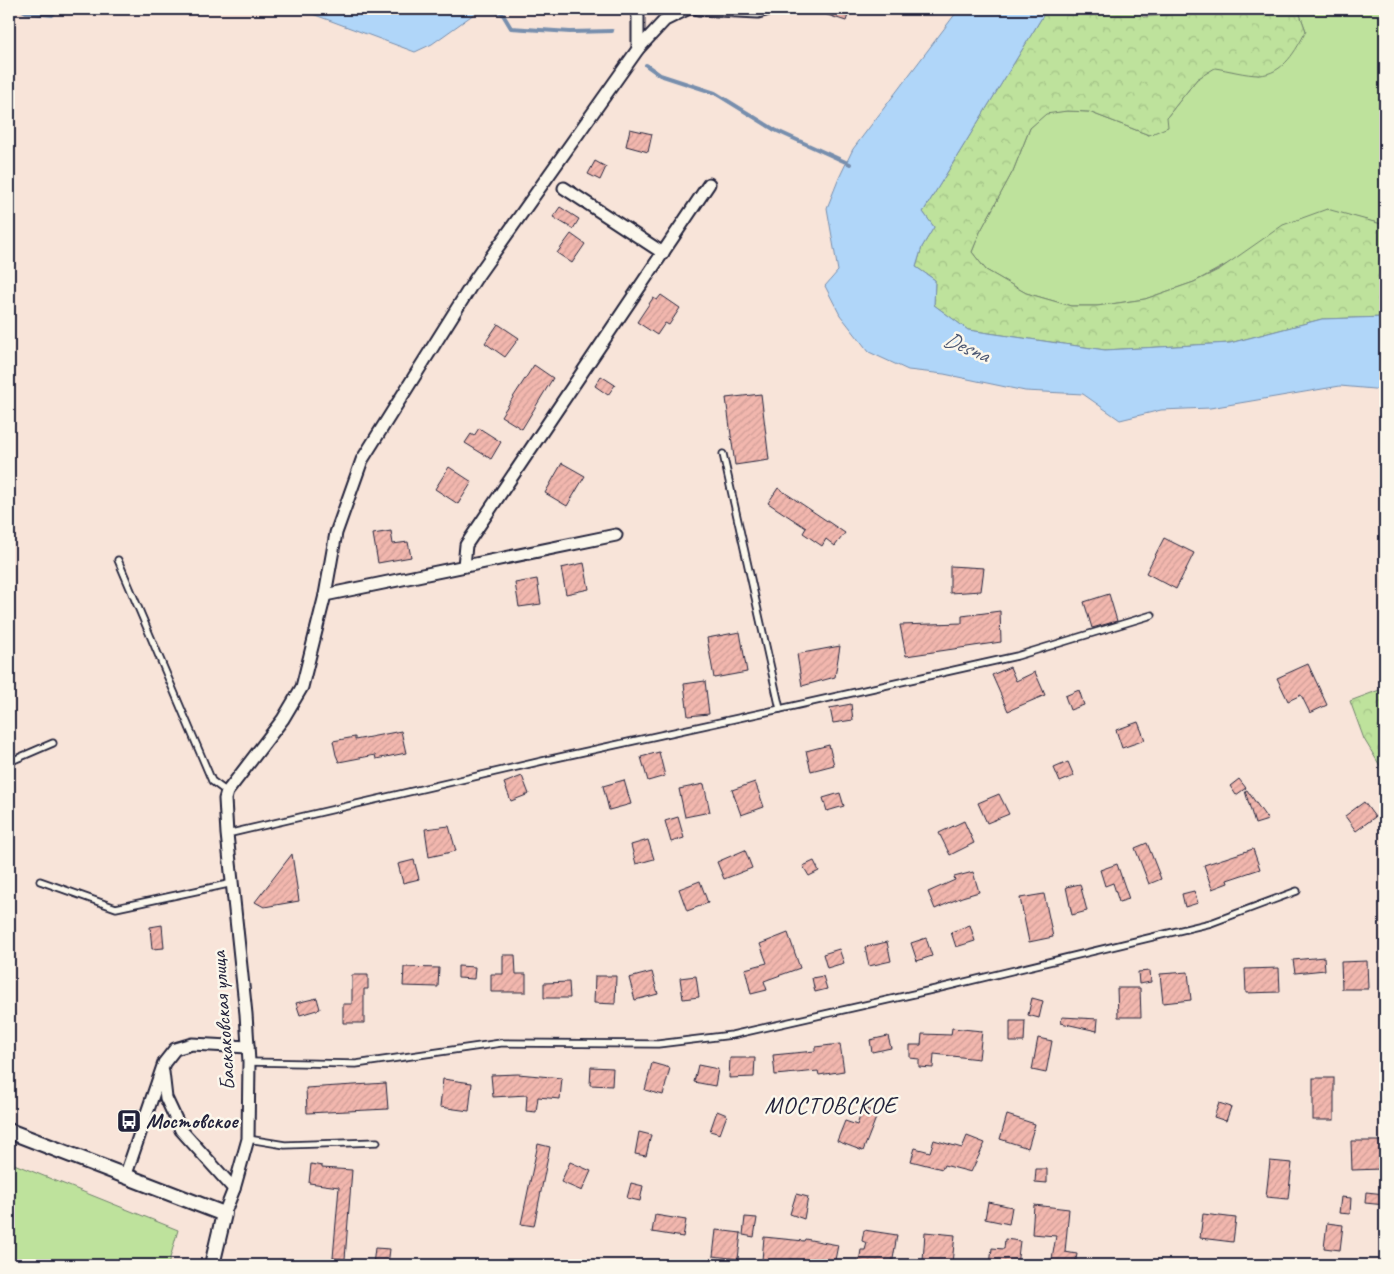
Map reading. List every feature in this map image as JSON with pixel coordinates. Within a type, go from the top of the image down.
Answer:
[{"type":"street","points":[[636,9],[638,17],[638,49]]},
{"type":"street","points":[[226,796],[283,720],[302,687],[325,595],[336,533],[362,460],[476,278],[638,49],[665,20],[687,9]]},
{"type":"street","points":[[698,9],[758,12],[769,9]]},
{"type":"street","points":[[464,566],[466,544],[709,184]]},
{"type":"street","points":[[564,188],[663,253]]},
{"type":"street","points":[[325,595],[616,535]]},
{"type":"street","name":"Баскаковская улица","points":[[212,1265],[224,1214],[234,1189],[248,1139],[249,1062],[227,834],[226,796]]},
{"type":"street","points":[[124,1177],[162,1068],[175,1048],[192,1044],[248,1047]]},
{"type":"street","points":[[162,1068],[166,1098],[181,1130],[234,1189]]},
{"type":"street","points":[[9,1131],[224,1214]]},
{"type":"lane","points":[[723,454],[780,709]]},
{"type":"lane","points":[[118,560],[212,781],[226,796]]},
{"type":"lane","points":[[227,834],[551,759],[1018,656],[1152,615]]},
{"type":"lane","points":[[9,762],[53,743]]},
{"type":"lane","points":[[40,881],[116,908],[233,883]]},
{"type":"lane","points":[[249,1062],[356,1064],[501,1043],[658,1044],[732,1035],[936,989],[1211,923],[1297,892]]},
{"type":"lane","points":[[248,1139],[285,1145],[377,1142]]},
{"type":"green space","points":[[1047,9],[1136,9],[1143,17],[1166,15],[1179,9],[1298,9],[1306,31],[1288,60],[1268,74],[1259,75],[1215,68],[1197,79],[1167,117],[1168,127],[1149,135],[1089,112],[1067,111],[1046,114],[1030,128],[1013,171],[980,232],[972,252],[986,270],[1026,293],[1071,306],[1097,306],[1145,299],[1194,282],[1220,269],[1283,225],[1327,209],[1385,225],[1385,317],[1322,319],[1230,343],[1105,350],[968,330],[934,305],[935,280],[916,267],[922,247],[934,227],[923,212]]},
{"type":"green space","points":[[1298,9],[1385,9],[1385,225],[1327,210],[1194,282],[1145,299],[1097,306],[1071,306],[1026,293],[986,270],[972,252],[980,232],[1013,171],[1030,128],[1046,113],[1067,111],[1089,112],[1149,135],[1167,117],[1197,79],[1215,67],[1259,75],[1306,31]]},
{"type":"green space","points":[[1382,689],[1385,691],[1385,774],[1364,739],[1350,701]]},
{"type":"green space","points":[[9,1162],[178,1230],[168,1265],[9,1265]]},
{"type":"water","points":[[299,9],[481,9],[432,44],[415,52]]},
{"type":"water","name":"Desna","points":[[959,9],[1047,9],[923,212],[934,227],[922,247],[916,267],[935,280],[934,305],[968,330],[1105,350],[1230,343],[1322,319],[1385,317],[1385,390],[1340,386],[1210,408],[1161,410],[1120,420],[1083,394],[1025,391],[944,374],[908,370],[869,352],[840,315],[825,286],[838,271],[827,208],[853,149]]},
{"type":"building","points":[[815,9],[850,9],[846,21],[815,11]]},
{"type":"building","points":[[630,129],[652,134],[648,152],[626,146]]},
{"type":"building","points":[[595,161],[606,167],[600,180],[588,174]]},
{"type":"building","points":[[560,207],[579,219],[573,229],[553,217]]},
{"type":"building","points":[[571,234],[585,244],[572,263],[557,253]]},
{"type":"building","points":[[661,295],[680,308],[669,325],[665,323],[657,335],[637,322],[653,298],[657,300]]},
{"type":"building","points":[[498,324],[519,338],[505,357],[485,343]]},
{"type":"building","points":[[534,365],[553,378],[522,429],[501,416]]},
{"type":"building","points":[[601,376],[615,385],[608,395],[595,386]]},
{"type":"building","points":[[761,394],[769,460],[735,465],[726,398]]},
{"type":"building","points":[[479,428],[501,442],[491,459],[465,443],[471,434],[474,436]]},
{"type":"building","points":[[562,463],[585,476],[567,506],[545,493]]},
{"type":"building","points":[[449,467],[472,482],[458,504],[435,489]]},
{"type":"building","points":[[778,488],[845,533],[835,546],[826,539],[822,546],[803,533],[806,528],[768,503]]},
{"type":"building","points":[[391,531],[393,544],[408,542],[411,557],[378,563],[373,534]]},
{"type":"building","points":[[1164,538],[1194,553],[1176,589],[1146,573]]},
{"type":"building","points":[[584,563],[589,589],[566,594],[561,568]]},
{"type":"building","points":[[950,566],[984,568],[981,591],[950,593]]},
{"type":"building","points":[[537,579],[541,604],[519,607],[515,583]]},
{"type":"building","points":[[1109,594],[1117,621],[1092,628],[1084,602]]},
{"type":"building","points":[[1000,611],[1001,642],[906,656],[900,625],[962,623],[962,616]]},
{"type":"building","points":[[740,632],[747,672],[714,678],[707,638]]},
{"type":"building","points":[[840,646],[835,677],[802,686],[797,654]]},
{"type":"building","points":[[1308,664],[1327,705],[1310,713],[1301,695],[1288,701],[1277,678]]},
{"type":"building","points":[[1010,667],[1016,681],[1035,672],[1045,695],[1008,711],[992,675]]},
{"type":"building","points":[[705,681],[709,714],[688,716],[684,684]]},
{"type":"building","points":[[1079,690],[1084,705],[1070,710],[1065,696]]},
{"type":"building","points":[[851,704],[853,720],[833,723],[830,708]]},
{"type":"building","points":[[1138,722],[1145,740],[1122,748],[1116,730]]},
{"type":"building","points":[[401,731],[406,753],[376,759],[375,755],[339,762],[333,741],[355,737],[355,740]]},
{"type":"building","points":[[829,745],[834,765],[811,771],[806,751]]},
{"type":"building","points":[[659,752],[665,776],[648,781],[641,757]]},
{"type":"building","points":[[1068,762],[1074,776],[1060,782],[1054,768]]},
{"type":"building","points":[[522,776],[529,794],[511,801],[504,783]]},
{"type":"building","points":[[1239,779],[1246,788],[1236,795],[1230,786]]},
{"type":"building","points":[[624,780],[631,804],[609,810],[603,786]]},
{"type":"building","points":[[755,782],[764,807],[741,815],[732,790]]},
{"type":"building","points":[[704,784],[710,812],[685,817],[679,789]]},
{"type":"building","points":[[1247,790],[1268,820],[1255,824],[1245,791]]},
{"type":"building","points":[[840,793],[844,806],[827,811],[823,798]]},
{"type":"building","points":[[999,794],[1009,814],[987,823],[978,803]]},
{"type":"building","points":[[1364,802],[1375,817],[1356,831],[1345,816]]},
{"type":"building","points":[[678,817],[684,838],[671,842],[665,821]]},
{"type":"building","points":[[964,821],[974,843],[950,855],[939,833]]},
{"type":"building","points":[[449,826],[456,851],[429,857],[425,829]]},
{"type":"building","points":[[648,840],[654,859],[636,864],[631,845]]},
{"type":"building","points":[[1147,843],[1161,879],[1149,884],[1135,848]]},
{"type":"building","points":[[1253,849],[1260,869],[1227,880],[1228,883],[1212,889],[1204,865]]},
{"type":"building","points":[[745,850],[752,868],[724,879],[717,862]]},
{"type":"building","points":[[292,854],[299,901],[264,907],[255,902]]},
{"type":"building","points":[[414,860],[419,879],[403,883],[398,864]]},
{"type":"building","points":[[814,861],[819,871],[809,876],[803,866]]},
{"type":"building","points":[[1117,864],[1129,899],[1119,902],[1113,883],[1105,886],[1100,870]]},
{"type":"building","points":[[973,872],[979,892],[935,909],[928,892],[955,880],[954,877]]},
{"type":"building","points":[[700,881],[708,903],[687,911],[679,889]]},
{"type":"building","points":[[1080,884],[1087,911],[1072,915],[1066,887]]},
{"type":"building","points":[[1194,891],[1198,903],[1185,907],[1182,894]]},
{"type":"building","points":[[1044,894],[1053,937],[1029,942],[1020,898]]},
{"type":"building","points":[[162,925],[164,948],[152,949],[150,927]]},
{"type":"building","points":[[970,925],[975,941],[956,947],[951,932]]},
{"type":"building","points":[[788,933],[800,968],[764,981],[767,990],[751,994],[745,969],[767,963],[760,944]]},
{"type":"building","points":[[926,938],[932,956],[917,961],[911,943]]},
{"type":"building","points":[[887,942],[891,961],[869,966],[865,947]]},
{"type":"building","points":[[839,949],[844,963],[827,968],[823,954]]},
{"type":"building","points":[[503,955],[515,955],[516,974],[526,974],[526,992],[491,992],[491,974],[503,974]]},
{"type":"building","points":[[1324,957],[1325,970],[1295,973],[1293,960]]},
{"type":"building","points":[[1367,961],[1368,989],[1342,989],[1341,962]]},
{"type":"building","points":[[458,966],[475,967],[474,979],[458,978]]},
{"type":"building","points":[[404,967],[439,968],[438,987],[403,986]]},
{"type":"building","points":[[1279,968],[1280,992],[1246,993],[1245,969]]},
{"type":"building","points":[[1150,971],[1151,982],[1139,984],[1138,972]]},
{"type":"building","points":[[652,972],[658,994],[635,1000],[629,978]]},
{"type":"building","points":[[1188,972],[1191,1000],[1163,1003],[1160,974]]},
{"type":"building","points":[[352,975],[368,975],[368,989],[364,989],[364,1023],[343,1023],[343,1004],[352,1004]]},
{"type":"building","points":[[595,976],[616,976],[615,1004],[594,1003]]},
{"type":"building","points":[[696,976],[699,997],[683,999],[680,978]]},
{"type":"building","points":[[823,976],[827,989],[815,992],[812,978]]},
{"type":"building","points":[[569,982],[570,998],[544,998],[544,983]]},
{"type":"building","points":[[1117,988],[1140,988],[1141,1017],[1118,1017]]},
{"type":"building","points":[[317,998],[320,1009],[300,1015],[296,1003]]},
{"type":"building","points":[[1032,998],[1043,1001],[1039,1018],[1028,1015]]},
{"type":"building","points":[[1062,1017],[1098,1019],[1097,1031],[1061,1023]]},
{"type":"building","points":[[1010,1021],[1025,1021],[1024,1042],[1010,1042]]},
{"type":"building","points":[[952,1028],[982,1031],[979,1059],[934,1054],[933,1068],[919,1067],[919,1059],[910,1058],[910,1045],[921,1045],[922,1034],[951,1035]]},
{"type":"building","points":[[888,1036],[891,1048],[872,1052],[870,1040]]},
{"type":"building","points":[[1038,1038],[1052,1041],[1046,1073],[1032,1070]]},
{"type":"building","points":[[840,1044],[844,1071],[819,1075],[818,1071],[775,1075],[773,1055],[815,1051],[815,1047]]},
{"type":"building","points":[[730,1058],[755,1058],[754,1077],[729,1078]]},
{"type":"building","points":[[652,1063],[670,1068],[663,1095],[645,1090]]},
{"type":"building","points":[[698,1065],[718,1069],[715,1086],[694,1082]]},
{"type":"building","points":[[591,1067],[613,1068],[612,1086],[590,1085]]},
{"type":"building","points":[[518,1074],[562,1078],[560,1099],[538,1097],[536,1112],[526,1111],[527,1095],[493,1097],[491,1075]]},
{"type":"building","points":[[1313,1078],[1334,1078],[1334,1120],[1313,1120]]},
{"type":"building","points":[[443,1079],[472,1083],[469,1111],[440,1107]]},
{"type":"building","points":[[386,1083],[388,1109],[307,1113],[306,1088]]},
{"type":"building","points":[[1219,1103],[1231,1107],[1226,1121],[1214,1117]]},
{"type":"building","points":[[863,1108],[878,1113],[863,1151],[837,1141],[845,1121],[857,1125]]},
{"type":"building","points":[[717,1111],[727,1115],[720,1134],[710,1131]]},
{"type":"building","points":[[1007,1115],[1035,1124],[1028,1148],[1000,1139]]},
{"type":"building","points":[[639,1132],[651,1135],[646,1156],[635,1154]]},
{"type":"building","points":[[967,1136],[985,1143],[971,1172],[944,1165],[942,1169],[911,1161],[915,1148],[930,1152],[934,1140],[962,1148]]},
{"type":"building","points":[[1351,1141],[1381,1141],[1381,1169],[1352,1170]]},
{"type":"building","points":[[538,1144],[550,1147],[534,1226],[521,1224]]},
{"type":"building","points":[[1270,1161],[1292,1163],[1288,1199],[1266,1197]]},
{"type":"building","points":[[570,1162],[591,1171],[582,1191],[561,1182]]},
{"type":"building","points":[[311,1164],[322,1166],[322,1168],[352,1170],[345,1259],[333,1258],[339,1187],[309,1183]]},
{"type":"building","points":[[1036,1169],[1047,1169],[1047,1183],[1035,1182]]},
{"type":"building","points":[[631,1183],[643,1186],[640,1201],[627,1198]]},
{"type":"building","points":[[1366,1192],[1385,1194],[1385,1205],[1365,1203]]},
{"type":"building","points":[[796,1194],[808,1197],[804,1219],[790,1214]]},
{"type":"building","points":[[1341,1197],[1351,1198],[1350,1214],[1339,1213]]},
{"type":"building","points":[[988,1202],[1012,1207],[1009,1224],[985,1219]]},
{"type":"building","points":[[1034,1205],[1069,1209],[1065,1252],[1077,1254],[1075,1265],[1051,1265],[1056,1236],[1032,1234]]},
{"type":"building","points":[[1203,1214],[1236,1218],[1233,1242],[1200,1238]]},
{"type":"building","points":[[655,1215],[686,1220],[683,1237],[652,1232]]},
{"type":"building","points":[[745,1217],[757,1218],[754,1237],[743,1235]]},
{"type":"building","points":[[1327,1223],[1343,1225],[1340,1250],[1324,1248]]},
{"type":"building","points":[[716,1230],[741,1233],[738,1259],[713,1256]]},
{"type":"building","points":[[864,1230],[897,1235],[892,1265],[867,1265],[868,1263],[859,1262],[861,1250],[865,1250],[867,1243],[862,1241]]},
{"type":"building","points":[[925,1232],[955,1235],[952,1263],[923,1261]]},
{"type":"building","points":[[764,1237],[804,1241],[805,1239],[838,1245],[834,1265],[822,1265],[790,1259],[790,1263],[762,1260]]},
{"type":"building","points":[[1005,1239],[1020,1241],[1017,1265],[990,1265],[992,1248],[1004,1249]]},
{"type":"building","points":[[375,1248],[390,1249],[388,1265],[373,1265]]},
{"type":"waterway","points":[[21,9],[26,12],[52,15],[58,9]]},
{"type":"waterway","points":[[489,9],[502,13],[511,28],[570,32],[612,31]]},
{"type":"waterway","points":[[646,65],[660,75],[715,93],[775,130],[850,164]]},
{"type":"place","name":"Мостовское","points":[[129,1121]]},
{"type":"district","name":"МОСТОВСКОЕ","points":[[831,1105]]}]
